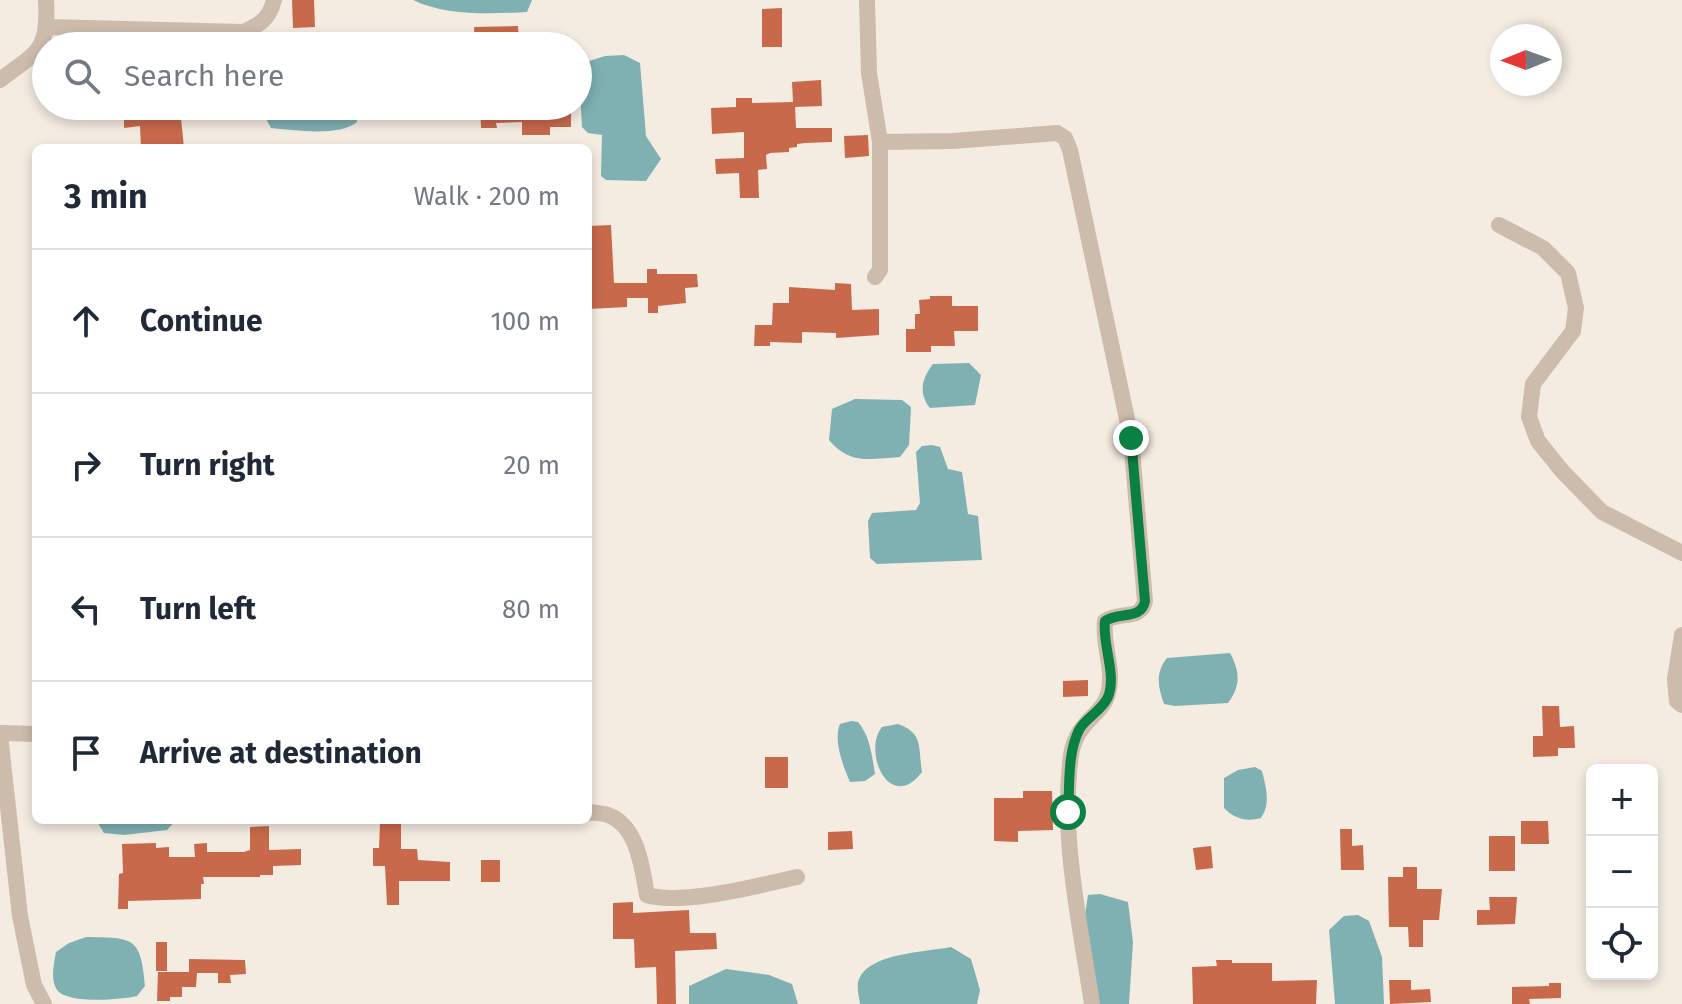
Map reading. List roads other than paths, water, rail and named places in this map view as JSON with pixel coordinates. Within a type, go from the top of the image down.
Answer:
[{"type":"street","points":[[46,0],[46,32]]},
{"type":"street","points":[[47,27],[243,32],[268,18],[274,0]]},
{"type":"street","points":[[867,0],[869,73],[880,142],[880,270],[875,277]]},
{"type":"street","points":[[0,80],[32,56]]},
{"type":"street","points":[[880,142],[953,141],[1057,133],[1065,138],[1070,150],[1131,438],[1145,601],[1139,613],[1110,617],[1105,621],[1110,680],[1108,696],[1079,728],[1071,753],[1070,841],[1092,1004]]},
{"type":"street","points":[[1499,225],[1543,248],[1568,273],[1576,308],[1573,331],[1533,384],[1529,417],[1538,441],[1602,512],[1682,553]]},
{"type":"street","points":[[1682,635],[1675,679],[1677,701],[1682,705]]},
{"type":"street","points":[[32,734],[0,734],[20,916],[34,985],[44,1004]]},
{"type":"street","points":[[592,813],[610,815],[629,832],[640,858],[647,895],[658,899],[700,896],[797,877]]},
{"type":"water","points":[[413,0],[532,0],[527,12],[484,13],[440,9]]},
{"type":"water","points":[[624,55],[640,63],[646,136],[661,159],[646,181],[606,180],[601,176],[602,135],[588,133],[582,127],[582,120],[592,120],[592,60]]},
{"type":"water","points":[[267,120],[357,120],[339,130],[271,128]]},
{"type":"water","points":[[969,363],[981,375],[975,405],[930,408],[923,386],[933,364]]},
{"type":"water","points":[[855,399],[902,400],[911,407],[909,445],[900,457],[861,459],[845,453],[829,440],[832,409]]},
{"type":"water","points":[[922,446],[940,447],[948,469],[962,472],[968,514],[978,516],[982,560],[877,564],[870,558],[868,521],[872,513],[916,510],[920,503],[916,452]]},
{"type":"water","points":[[1230,653],[1238,678],[1228,703],[1164,704],[1159,680],[1167,658]]},
{"type":"water","points":[[858,722],[870,746],[875,774],[865,781],[850,782],[840,753],[840,724]]},
{"type":"water","points":[[898,724],[916,737],[922,772],[910,783],[899,786],[882,775],[875,750],[882,727]]},
{"type":"water","points":[[1255,767],[1262,771],[1266,806],[1261,818],[1241,819],[1224,808],[1224,778],[1238,770]]},
{"type":"water","points":[[98,824],[172,824],[167,830],[124,835],[104,833]]},
{"type":"water","points":[[1100,894],[1128,902],[1133,942],[1129,1004],[1098,1004],[1084,921],[1088,895]]},
{"type":"water","points":[[1358,915],[1369,921],[1382,957],[1384,1004],[1335,1004],[1329,930],[1344,916]]},
{"type":"water","points":[[86,937],[114,938],[132,943],[141,957],[145,986],[137,996],[82,999],[57,990],[53,976],[56,952]]},
{"type":"water","points":[[951,947],[971,959],[980,990],[977,1004],[860,1004],[859,979],[874,964],[899,955]]},
{"type":"water","points":[[726,969],[769,975],[792,984],[798,1004],[689,1004],[689,986]]}]
